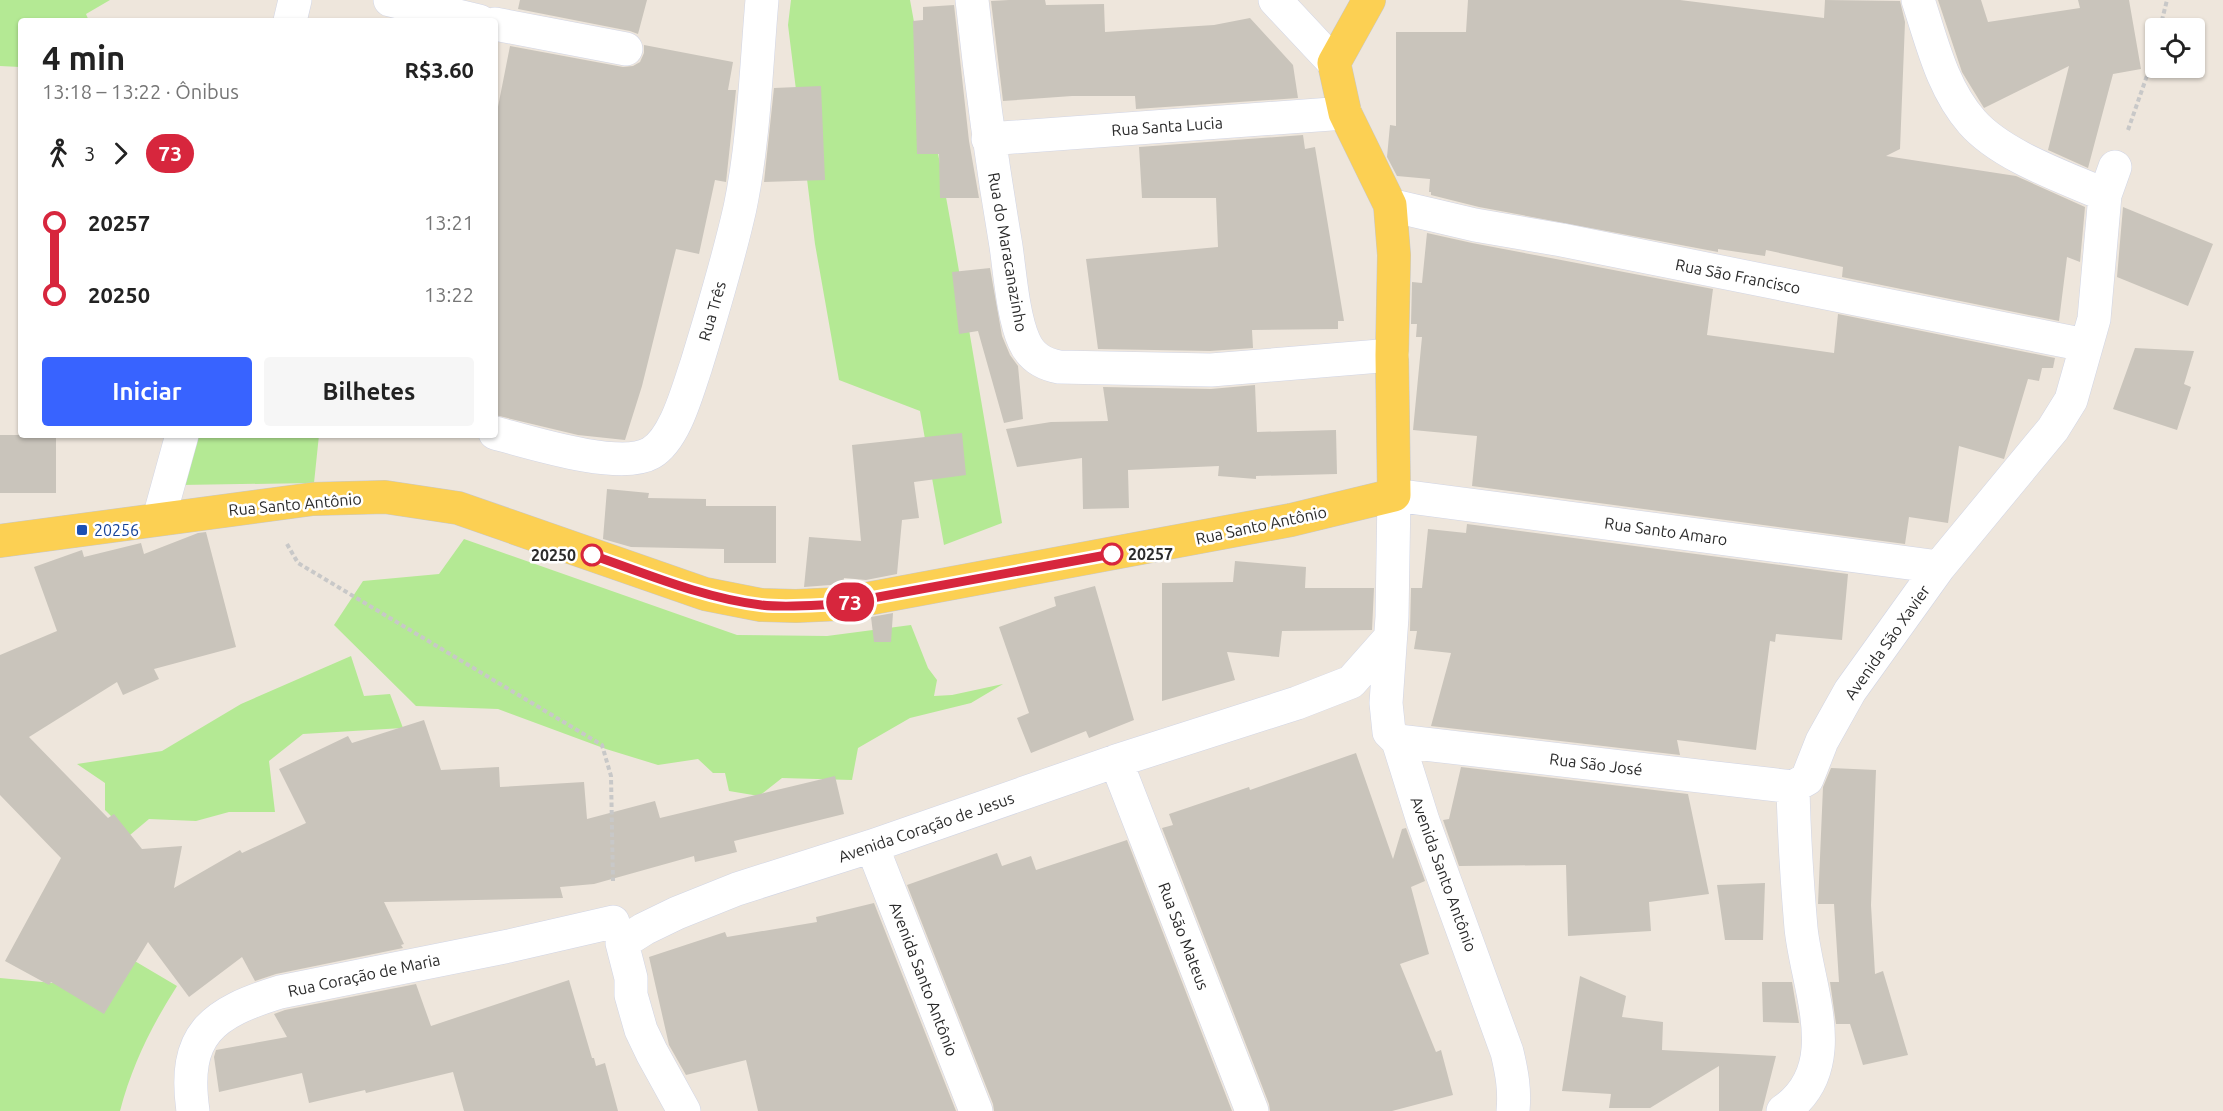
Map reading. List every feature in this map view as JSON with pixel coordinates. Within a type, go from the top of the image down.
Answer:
[{"type":"main road","points":[[1369,0],[1334,63],[1345,113],[1390,205],[1394,255],[1392,355],[1394,495]]},
{"type":"main road","name":"Rua Santo Antônio","points":[[0,541],[313,499],[385,496],[458,508],[705,594],[761,605],[796,606],[840,604],[1212,535],[1291,520],[1394,495]]},
{"type":"street","points":[[291,18],[295,0]]},
{"type":"street","points":[[390,0],[467,18]]},
{"type":"street","points":[[481,18],[487,0]]},
{"type":"street","name":"Rua Três","points":[[498,434],[584,455],[631,459],[650,454],[664,441],[671,430],[686,396],[713,313],[740,207],[752,122],[762,0]]},
{"type":"street","name":"Rua do Maracanazinho","points":[[972,0],[988,139],[1020,330],[1028,349],[1040,361],[1059,367],[1211,370],[1392,355]]},
{"type":"street","points":[[1275,0],[1334,63]]},
{"type":"street","points":[[1918,0],[1940,66],[1952,92],[1972,123],[1999,144],[2030,162],[2110,181]]},
{"type":"street","points":[[498,25],[626,49]]},
{"type":"street","name":"Rua Santa Lucia","points":[[988,139],[1345,113]]},
{"type":"street","name":"Avenida São Xavier","points":[[1793,787],[1807,779],[1822,741],[1850,691],[1939,567],[2063,414],[2071,400],[2094,319],[2110,181]]},
{"type":"street","name":"Rua São Francisco","points":[[1390,205],[1475,225],[1563,240],[2085,345]]},
{"type":"street","points":[[159,518],[181,438]]},
{"type":"street","points":[[1390,638],[1394,495]]},
{"type":"street","name":"Rua Santo Amaro","points":[[1394,495],[1939,567]]},
{"type":"street","name":"Avenida Santo Antônio","points":[[1390,638],[1386,703],[1389,732],[1398,741],[1423,821],[1507,1052],[1515,1095],[1513,1111]]},
{"type":"street","name":"Avenida Coração de Jesus","points":[[684,1111],[652,1053],[631,995],[631,978],[622,944],[644,929],[737,889],[872,846],[1116,761],[1297,703],[1351,682],[1390,638]]},
{"type":"street","name":"Rua São José","points":[[1398,741],[1793,787]]},
{"type":"street","name":"Rua São Mateus","points":[[1116,761],[1252,1111]]},
{"type":"street","points":[[1783,1111],[1792,1105],[1814,1072],[1818,1039],[1818,1012],[1802,933],[1796,871],[1793,787]]},
{"type":"street","name":"Avenida Santo Antônio","points":[[872,846],[976,1111]]},
{"type":"street","name":"Rua Coração de Maria","points":[[193,1111],[190,1080],[194,1050],[210,1028],[225,1013],[280,992],[509,946],[613,922]]},
{"type":"path","points":[[2162,18],[2167,0]]},
{"type":"path","points":[[2110,181],[2146,78]]},
{"type":"path","points":[[297,562],[602,745],[611,776],[613,922]]},
{"type":"green space","points":[[0,0],[110,0],[86,14],[88,18],[18,18],[18,67],[0,66]]},
{"type":"green space","points":[[791,0],[910,0],[1002,523],[944,545],[920,411],[839,380],[815,244],[788,25]]},
{"type":"green space","points":[[192,438],[319,438],[314,483],[180,485]]},
{"type":"green space","points":[[464,539],[737,635],[827,636],[911,625],[928,668],[937,680],[934,696],[952,695],[1003,684],[971,703],[910,718],[858,748],[852,780],[782,778],[759,796],[729,791],[725,773],[713,773],[698,759],[658,765],[606,749],[498,709],[416,706],[334,625],[363,581],[439,574]]},
{"type":"green space","points":[[351,656],[364,696],[390,694],[403,728],[303,734],[269,761],[275,812],[229,812],[196,821],[149,819],[130,835],[105,810],[105,783],[77,764],[162,751],[241,704]]},
{"type":"green space","points":[[133,960],[177,986],[144,1046],[130,1078],[120,1111],[0,1111],[0,978],[64,984]]},
{"type":"building","points":[[520,0],[647,0],[638,34],[518,9]]},
{"type":"building","points":[[1045,0],[1046,5],[1104,4],[1105,32],[1214,25],[1250,18],[1293,65],[1298,98],[1136,109],[1135,96],[1072,96],[1003,101],[991,1]]},
{"type":"building","points":[[1468,0],[1680,0],[1824,18],[1825,0],[1900,1],[1905,22],[1900,149],[1886,156],[2016,176],[2085,207],[2080,262],[2067,257],[2059,321],[1842,277],[1843,267],[1766,250],[1765,256],[1718,249],[1718,252],[1479,207],[1431,195],[1429,192],[1430,179],[1397,176],[1387,157],[1390,125],[1396,126],[1396,32],[1466,32]]},
{"type":"building","points":[[1938,0],[1981,0],[1988,22],[2080,8],[2078,0],[2129,0],[2141,69],[2113,74],[2088,168],[2048,150],[2069,66],[1984,108],[1962,72]]},
{"type":"building","points":[[954,5],[969,141],[979,198],[940,198],[939,154],[917,154],[913,21],[923,20],[923,7]]},
{"type":"building","points":[[644,45],[733,62],[728,90],[736,90],[726,182],[715,180],[699,254],[676,249],[642,386],[625,440],[578,435],[498,416],[498,107],[510,46],[623,67],[633,66],[640,62],[644,53]]},
{"type":"building","points":[[821,86],[825,180],[764,182],[774,88]]},
{"type":"building","points":[[1303,135],[1305,149],[1315,147],[1344,321],[1338,321],[1338,329],[1252,330],[1253,348],[1210,351],[1098,349],[1086,259],[1218,247],[1216,198],[1142,198],[1139,147]]},
{"type":"building","points":[[2123,207],[2213,244],[2188,306],[2117,277]]},
{"type":"building","points":[[1427,233],[1713,289],[1707,335],[1834,353],[1838,314],[2055,358],[2053,368],[2042,368],[2039,381],[2028,379],[2004,459],[1959,446],[1948,523],[1909,517],[1905,544],[1472,486],[1477,436],[1413,430],[1422,337],[1416,337],[1417,324],[1411,324],[1412,282],[1422,283]]},
{"type":"building","points":[[990,268],[1002,336],[1010,355],[1018,366],[1023,419],[1004,423],[978,331],[959,334],[952,272]]},
{"type":"building","points":[[2135,348],[2194,351],[2184,384],[2191,387],[2177,430],[2113,409]]},
{"type":"building","points":[[1255,385],[1257,432],[1336,430],[1337,474],[1256,476],[1256,479],[1218,476],[1219,466],[1128,470],[1129,508],[1083,509],[1082,458],[1017,467],[1006,429],[1051,422],[1108,421],[1103,387],[1211,389]]},
{"type":"building","points":[[962,433],[966,475],[914,482],[919,518],[902,520],[897,574],[866,580],[844,578],[843,584],[804,587],[809,537],[861,541],[852,445]]},
{"type":"building","points":[[0,435],[18,435],[18,438],[56,438],[56,493],[0,493]]},
{"type":"building","points":[[607,489],[649,493],[648,498],[706,499],[706,506],[776,506],[776,563],[724,563],[724,549],[631,547],[603,539]]},
{"type":"building","points":[[1467,524],[1848,574],[1842,640],[1776,634],[1775,642],[1770,641],[1756,750],[1677,740],[1680,755],[1431,726],[1451,653],[1414,649],[1417,631],[1410,631],[1411,588],[1422,588],[1428,529],[1466,533]]},
{"type":"building","points":[[206,532],[236,647],[154,669],[159,679],[123,695],[117,682],[29,737],[108,818],[114,814],[142,849],[182,846],[174,888],[240,850],[242,853],[306,823],[279,769],[348,736],[352,743],[424,720],[441,770],[499,767],[500,787],[584,782],[587,819],[655,801],[660,818],[835,776],[844,814],[734,841],[737,852],[695,862],[694,856],[594,884],[560,887],[563,898],[384,902],[404,944],[401,945],[403,948],[276,974],[255,981],[242,957],[189,997],[148,942],[104,1014],[51,982],[49,985],[5,961],[61,858],[0,795],[0,655],[57,631],[34,567],[82,550],[84,557],[141,543],[144,554]]},
{"type":"building","points":[[1235,561],[1306,567],[1305,588],[1374,588],[1372,630],[1282,631],[1279,657],[1227,652],[1235,680],[1162,701],[1162,583],[1233,582]]},
{"type":"building","points":[[1095,586],[1134,720],[1089,738],[1086,731],[1031,753],[1017,718],[1029,713],[999,627],[1056,606],[1054,597]]},
{"type":"building","points":[[893,613],[891,642],[874,642],[871,617]]},
{"type":"building","points":[[1356,753],[1393,859],[1402,829],[1406,828],[1425,881],[1411,887],[1429,954],[1400,964],[1436,1052],[1441,1050],[1453,1095],[1392,1111],[1270,1111],[1162,828],[1173,825],[1169,814],[1249,787],[1250,790]]},
{"type":"building","points":[[1461,767],[1688,794],[1709,894],[1649,902],[1651,931],[1568,936],[1566,865],[1459,866],[1443,820],[1449,819]]},
{"type":"building","points":[[1831,768],[1876,770],[1871,905],[1875,974],[1883,971],[1908,1055],[1863,1065],[1850,1024],[1836,1024],[1830,982],[1839,982],[1834,904],[1818,904],[1823,787]]},
{"type":"building","points":[[1127,840],[1232,1111],[994,1111],[907,885],[997,853],[1002,866],[1031,856],[1036,870]]},
{"type":"building","points":[[1765,883],[1763,940],[1725,940],[1717,885]]},
{"type":"building","points":[[874,903],[956,1111],[758,1111],[746,1060],[686,1075],[669,1045],[649,957],[725,932],[727,937],[817,922],[816,917]]},
{"type":"building","points":[[1580,976],[1626,996],[1622,1017],[1663,1022],[1662,1050],[1776,1056],[1762,1111],[1719,1111],[1719,1066],[1650,1108],[1609,1108],[1611,1094],[1562,1091]]},
{"type":"building","points":[[569,980],[592,1058],[596,1066],[605,1063],[618,1111],[464,1111],[453,1072],[366,1093],[365,1090],[309,1103],[302,1073],[219,1092],[214,1057],[216,1050],[287,1037],[274,1014],[285,1010],[416,984],[431,1026]]},
{"type":"building","points":[[1762,982],[1792,982],[1799,1023],[1763,1022]]},
{"type":"bus line","name":"73","points":[[592,555],[705,594],[761,605],[796,606],[840,604],[1112,554]]},
{"type":"place","name":"20256","points":[[82,530]]},
{"type":"place","name":"20257","points":[[1112,554]]},
{"type":"place","name":"20250","points":[[592,555]]}]
